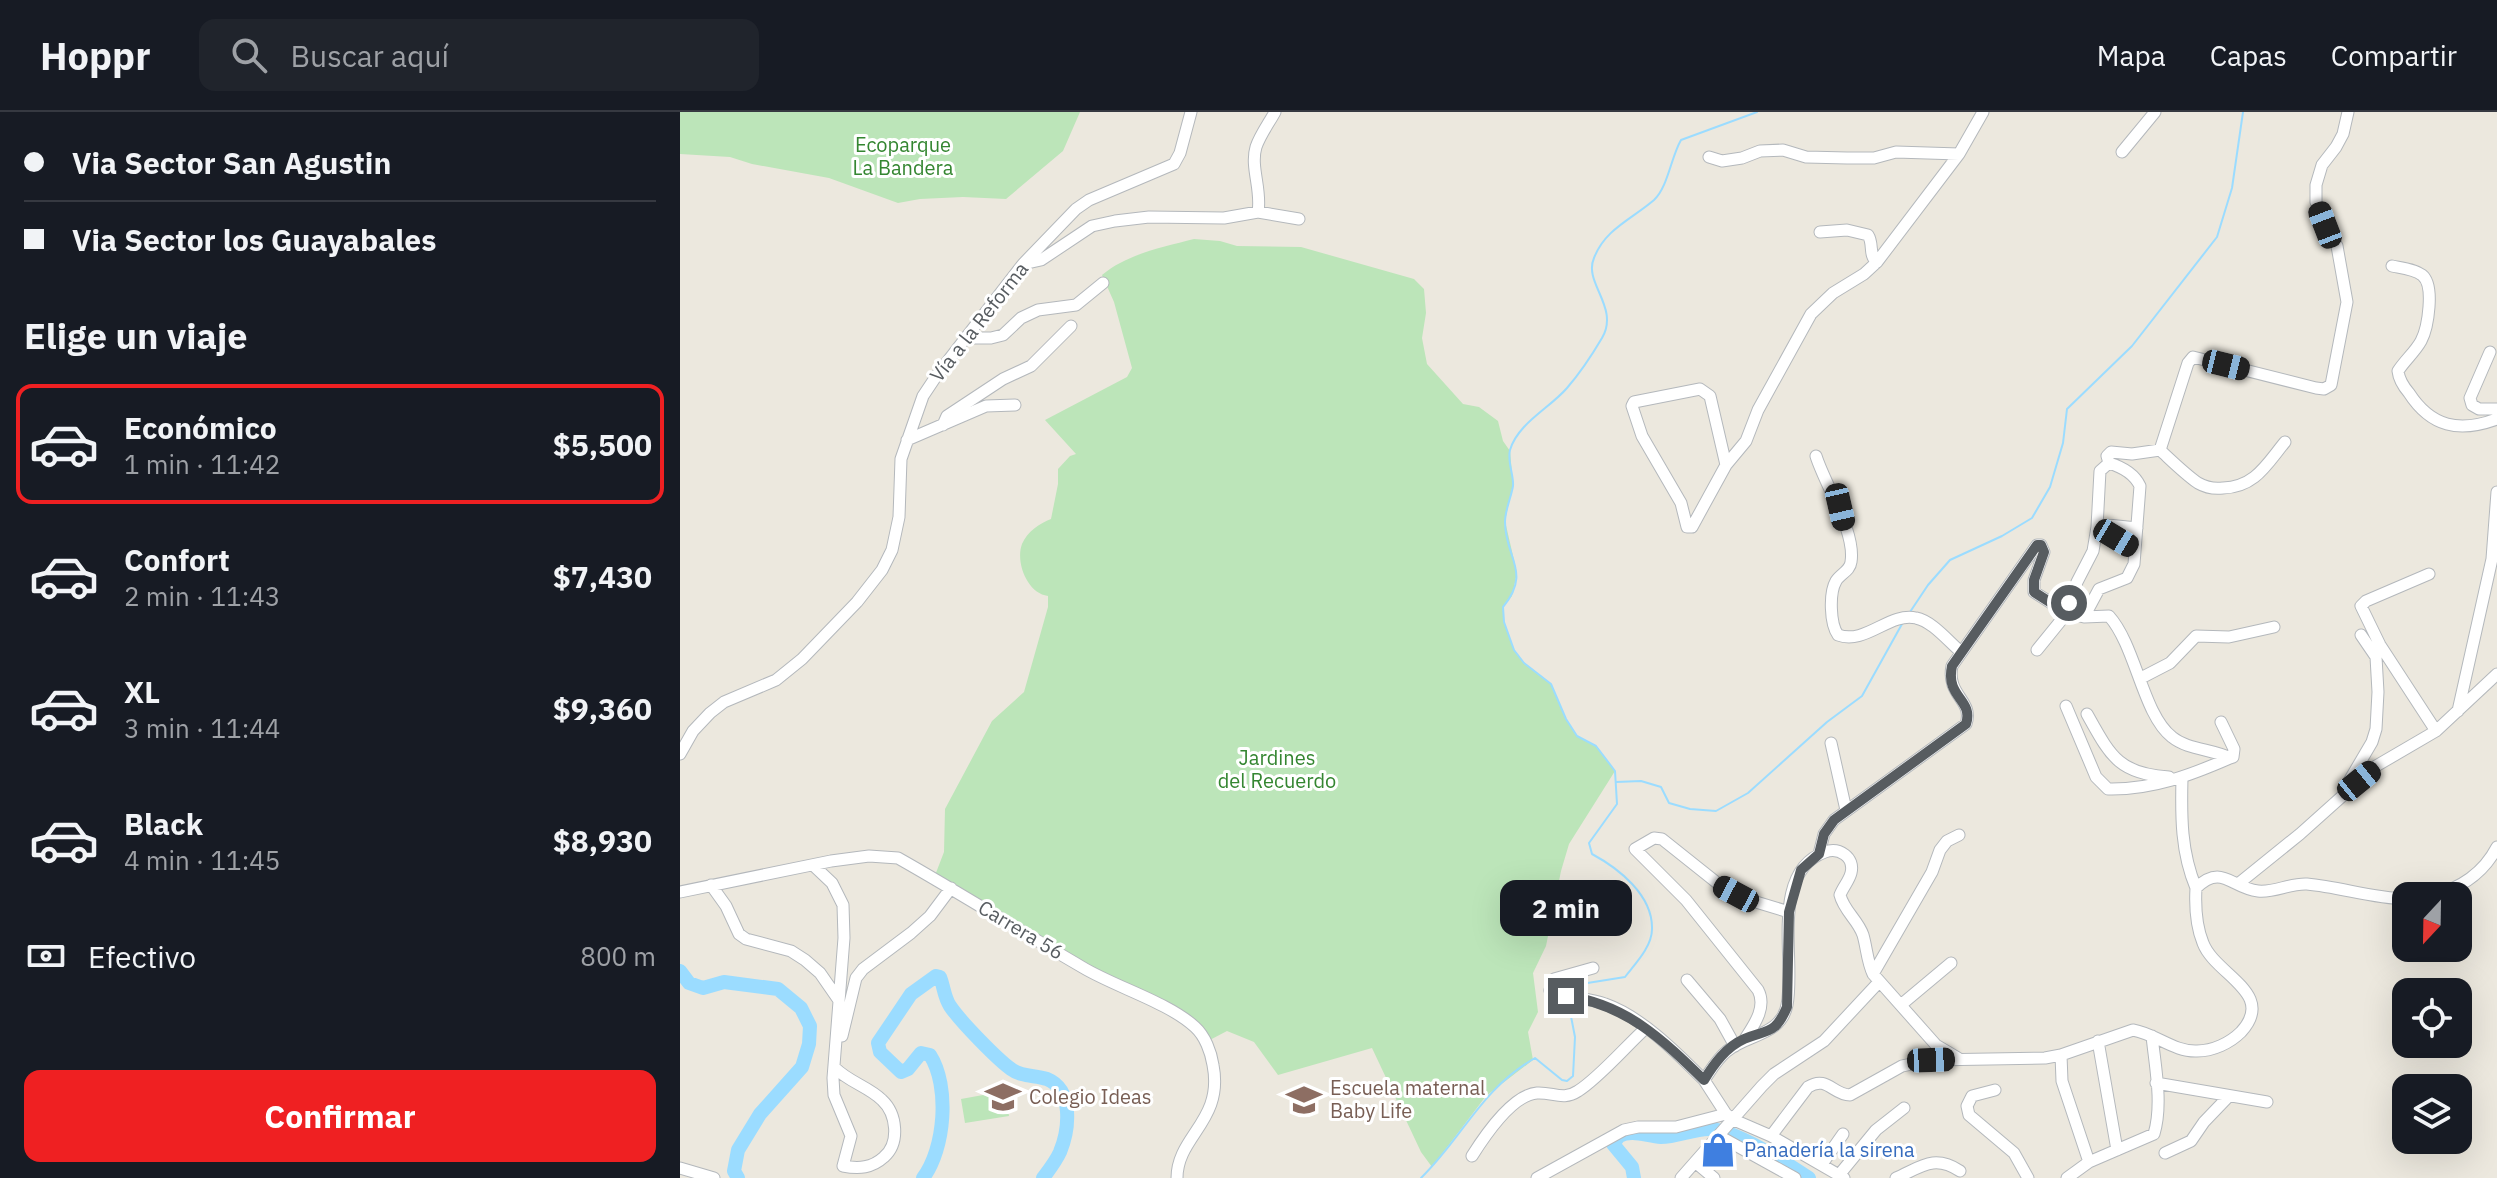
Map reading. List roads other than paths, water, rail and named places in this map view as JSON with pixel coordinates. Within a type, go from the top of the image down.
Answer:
[{"type":"street","name":"Vía a la Reforma","points":[[680,754],[693,731],[710,713],[724,702],[776,680],[847,614],[882,570],[892,550],[899,517],[901,459],[923,396],[937,375],[1023,264],[1076,209],[1089,200],[1174,164],[1193,112]]},
{"type":"street","points":[[1258,212],[1260,202],[1254,156],[1256,145],[1275,112]]},
{"type":"street","points":[[1726,465],[1710,396],[1706,391],[1700,389],[1634,402],[1632,406],[1642,436],[1681,503],[1687,527],[1692,527],[1726,465],[1746,441],[1758,410],[1811,314],[1833,293],[1877,262],[1959,154],[1983,112]]},
{"type":"street","points":[[2122,152],[2155,112]]},
{"type":"street","points":[[2160,450],[2188,363],[2193,357],[2316,388],[2324,389],[2331,385],[2347,302],[2337,246],[2316,202],[2316,185],[2322,165],[2343,134],[2348,112]]},
{"type":"street","points":[[1709,157],[1722,161],[1760,151],[1783,150],[1806,157],[1847,158],[1874,158],[1896,152],[1959,154]]},
{"type":"street","points":[[1023,264],[1041,260],[1092,226],[1115,221],[1149,217],[1224,218],[1258,212],[1299,219]]},
{"type":"street","points":[[1820,232],[1847,230],[1868,235],[1871,255],[1877,262]]},
{"type":"street","points":[[2392,266],[2422,275],[2429,288],[2423,339],[2398,371],[2399,379],[2418,408],[2432,420],[2447,425],[2475,425],[2497,419]]},
{"type":"street","points":[[967,338],[1003,335],[1021,318],[1038,310],[1076,305],[1103,283]]},
{"type":"street","points":[[943,425],[947,416],[981,393],[1031,366],[1071,326]]},
{"type":"street","points":[[2490,352],[2470,398],[2472,405],[2479,409],[2497,409]]},
{"type":"street","points":[[907,440],[986,406],[1015,405]]},
{"type":"street","points":[[2109,463],[2107,456],[2111,452],[2132,454],[2160,450],[2200,484],[2234,488],[2256,477],[2285,442]]},
{"type":"street","points":[[1816,456],[1840,507],[1851,553],[1849,567],[1836,580],[1834,587],[1831,617],[1838,635],[1846,638],[1917,618],[1929,624],[1961,652]]},
{"type":"street","points":[[2037,650],[2067,613],[2072,594],[2093,551],[2100,471],[2109,463]]},
{"type":"street","points":[[2084,617],[2099,589],[2127,578],[2132,571],[2140,486],[2126,470],[2109,463]]},
{"type":"street","points":[[2457,712],[2492,559],[2497,492]]},
{"type":"street","points":[[2097,526],[2137,528]]},
{"type":"street","points":[[2097,526],[2135,549]]},
{"type":"street","points":[[1819,854],[1824,834],[1846,810],[1966,724],[1967,709],[1951,686],[1952,666],[2037,545],[2041,545],[2044,552],[2034,580],[2034,592],[2067,613],[2112,618],[2156,718],[2172,737],[2230,758]]},
{"type":"street","points":[[2429,574],[2361,606],[2380,645],[2436,731]]},
{"type":"street","points":[[2141,678],[2170,663],[2196,636],[2229,637],[2274,627]]},
{"type":"street","points":[[2341,795],[2372,742],[2376,729],[2376,657],[2361,635]]},
{"type":"street","points":[[2238,884],[2376,766],[2436,731],[2497,674]]},
{"type":"street","points":[[2066,706],[2096,777],[2108,789],[2130,790],[2182,778],[2233,757],[2234,749],[2221,722]]},
{"type":"street","points":[[2087,714],[2108,751],[2123,765],[2148,776],[2182,778]]},
{"type":"street","points":[[1831,743],[1846,810]]},
{"type":"street","points":[[1771,1136],[1808,1087],[1816,1082],[1824,1082],[1841,1094],[1850,1095],[1902,1066],[1931,1060],[2045,1058],[2133,1030],[2180,1049],[2198,1051],[2231,1041],[2251,1016],[2252,1005],[2249,994],[2214,961],[2203,944],[2195,905],[2196,888],[2183,843],[2182,778]]},
{"type":"street","points":[[1681,1178],[1774,1074],[1824,1041],[1876,978],[1932,872],[1940,850],[1947,841],[1959,835]]},
{"type":"street","points":[[1740,1042],[1760,1009],[1761,995],[1686,900],[1635,849],[1654,838],[1662,839],[1721,886],[1756,902],[1789,912]]},
{"type":"street","points":[[2464,882],[2480,870],[2497,847]]},
{"type":"street","points":[[1704,1080],[1717,1060],[1740,1042],[1771,1030],[1782,1020],[1787,1007],[1789,912],[1801,870],[1819,854],[1831,850],[1841,851],[1850,859],[1852,869],[1840,895],[1842,905],[1863,935],[1867,960],[1876,978],[1936,1045],[1960,1059]]},
{"type":"street","name":"Carrera 56","points":[[680,892],[813,865],[885,855],[898,858],[1083,968],[1178,1014],[1197,1028],[1206,1042],[1214,1066],[1214,1090],[1210,1111],[1182,1157],[1177,1178]]},
{"type":"street","points":[[813,865],[832,883],[843,905],[834,1050],[834,1095],[851,1136],[843,1166],[860,1169],[885,1157],[896,1132],[885,1102],[846,1079],[835,1068]]},
{"type":"street","points":[[2196,888],[2211,877],[2221,876],[2263,892],[2308,884],[2392,899]]},
{"type":"street","points":[[711,885],[726,906],[739,934],[746,939],[791,951],[805,960],[820,973],[838,999]]},
{"type":"street","points":[[834,1050],[841,1037],[856,978],[863,969],[930,916],[951,888]]},
{"type":"street","points":[[1902,1004],[1951,963]]},
{"type":"street","points":[[1593,968],[1554,979],[1550,990],[1608,1004],[1646,1028],[1704,1080],[1730,1120]]},
{"type":"street","points":[[1687,980],[1740,1042]]},
{"type":"street","points":[[1472,1156],[1489,1129],[1516,1104],[1531,1094],[1542,1092],[1563,1097],[1578,1091],[1646,1028]]},
{"type":"street","points":[[2067,1178],[2089,1162],[2154,1134],[2157,1125],[2152,1036]]},
{"type":"street","points":[[2098,1041],[2117,1150]]},
{"type":"street","points":[[2061,1055],[2062,1081],[2089,1162]]},
{"type":"street","points":[[2156,1083],[2267,1102]]},
{"type":"street","points":[[1995,1090],[1972,1096],[1967,1106],[1969,1115],[2014,1153],[2028,1178]]},
{"type":"street","points":[[2165,1153],[2191,1141],[2228,1097]]},
{"type":"street","points":[[1537,1178],[1624,1130],[1730,1120],[1771,1136],[1842,1177],[1876,1130],[1904,1108]]},
{"type":"street","points":[[1822,1164],[1843,1134]]},
{"type":"street","points":[[1717,1138],[1795,1178]]},
{"type":"street","points":[[1896,1178],[1939,1161],[1947,1162],[1960,1171]]},
{"type":"street","points":[[1695,1162],[1714,1178]]},
{"type":"street","points":[[680,1168],[714,1178]]},
{"type":"waterway","points":[[1570,990],[1575,985],[1625,977],[1649,942],[1651,917],[1647,905],[1632,884],[1592,854],[1589,843],[1617,804],[1615,771],[1596,746],[1577,736],[1551,684],[1524,663],[1514,650],[1504,622],[1503,607],[1516,584],[1505,522],[1513,486],[1510,450],[1527,424],[1572,382],[1602,338],[1607,316],[1592,267],[1605,239],[1659,194],[1681,140],[1757,112]]},
{"type":"waterway","points":[[1910,612],[1950,560],[2032,518],[2050,487],[2063,443],[2067,409],[2132,346],[2217,237],[2232,188],[2243,112]]},
{"type":"waterway","points":[[1616,782],[1641,781],[1661,787],[1669,803],[1716,811],[1748,793],[1827,722],[1862,696],[1902,624]]},
{"type":"waterway","points":[[680,971],[689,983],[703,988],[724,982],[778,989],[801,1008],[810,1026],[809,1044],[802,1067],[760,1114],[738,1150],[734,1171],[738,1178]]},
{"type":"waterway","points":[[923,1178],[940,1135],[942,1100],[936,1068],[930,1055],[921,1053],[908,1069],[901,1072],[880,1052],[878,1043],[911,994],[936,976],[940,977],[946,999],[955,1013],[997,1057],[1015,1072],[1047,1079],[1062,1092],[1067,1111],[1066,1133],[1058,1155],[1043,1178]]},
{"type":"waterway","points":[[1421,1178],[1486,1099],[1516,1070],[1535,1058],[1562,1080],[1567,1081],[1573,1076],[1575,1037],[1568,1001]]},
{"type":"waterway","points":[[1634,1178],[1632,1167],[1613,1144],[1619,1136],[1634,1133],[1667,1137],[1709,1129],[1746,1141],[1809,1178]]},
{"type":"place","name":"Colegio Ideas","points":[[1003,1097]]},
{"type":"place","name":"Escuela maternal Baby Life","points":[[1304,1100]]},
{"type":"place","name":"Panadería la sirena","points":[[1718,1150]]},
{"type":"park label","name":"Ecoparque La Bandera","points":[[903,156]]},
{"type":"park label","name":"Jardines del Recuerdo","points":[[1277,770]]}]
